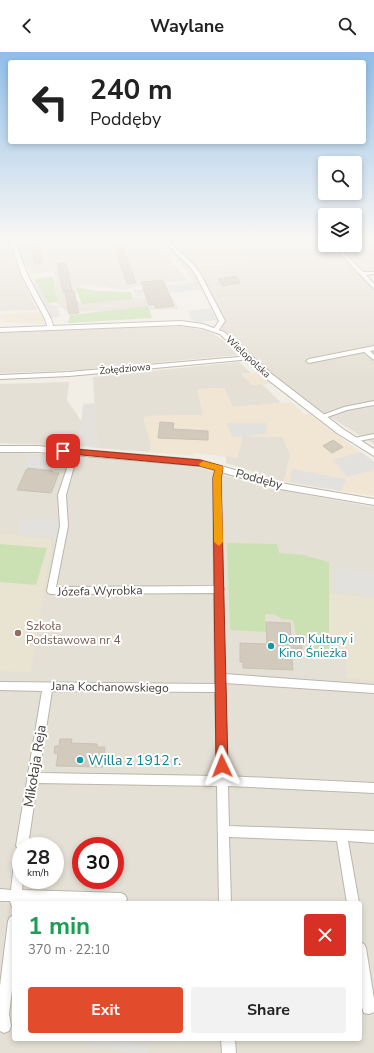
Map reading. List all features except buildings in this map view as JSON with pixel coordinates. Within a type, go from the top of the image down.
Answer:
[{"type":"street","points":[[31,287],[48,319],[50,329]]},
{"type":"street","points":[[205,287],[222,321],[216,330]]},
{"type":"street","name":"Wielopolska","points":[[0,330],[181,323],[200,325],[216,330],[228,338],[270,377],[322,417],[374,453]]},
{"type":"street","name":"Wielopolska","points":[[0,326],[29,329]]},
{"type":"street","points":[[309,361],[374,348]]},
{"type":"street","points":[[366,350],[374,358]]},
{"type":"street","name":"Żołędziowa","points":[[0,377],[69,374],[250,358]]},
{"type":"street","points":[[322,417],[346,408],[374,403]]},
{"type":"street","points":[[354,440],[374,436]]},
{"type":"street","name":"Poddęby","points":[[0,449],[38,449],[200,463],[280,486],[374,502]]},
{"type":"street","name":"Józefa Wyrobka","points":[[75,452],[62,496],[64,526],[62,546],[51,591],[220,589]]},
{"type":"street","points":[[219,468],[217,478],[225,901]]},
{"type":"street","name":"Jana Kochanowskiego","points":[[0,686],[220,683],[374,689]]},
{"type":"street","name":"Mikołaja Reja","points":[[23,837],[48,686]]},
{"type":"street","points":[[33,778],[223,781],[374,788]]},
{"type":"street","points":[[224,831],[342,837],[374,837]]},
{"type":"street","points":[[342,837],[353,901]]},
{"type":"street","points":[[0,895],[17,899],[121,899]]},
{"type":"street","points":[[4,1026],[3,1014],[12,938]]},
{"type":"street","points":[[362,961],[369,1008]]},
{"type":"street","points":[[228,1041],[229,1053]]},
{"type":"shaded area","points":[[0,287],[26,287],[37,310],[0,311]]},
{"type":"shaded area","points":[[32,287],[39,287],[48,303],[58,306],[60,316],[51,318]]},
{"type":"shaded area","points":[[56,287],[77,287],[75,287],[75,302],[171,295],[179,309],[69,312],[58,306]]},
{"type":"shaded area","points":[[103,287],[134,287],[125,290]]},
{"type":"shaded area","points":[[198,287],[374,287],[374,444],[296,396],[222,333],[220,315]]},
{"type":"shaded area","points":[[199,287],[201,289],[136,297],[133,290],[143,288]]},
{"type":"shaded area","points":[[210,308],[217,320],[200,322],[192,320],[188,311]]},
{"type":"shaded area","points":[[38,312],[45,322],[43,324],[5,322],[0,318],[0,315],[9,313]]},
{"type":"shaded area","points":[[185,327],[208,331],[223,340],[238,355],[78,370],[0,373],[0,333]]},
{"type":"shaded area","points":[[239,362],[251,373],[242,374],[252,385],[262,384],[281,403],[233,407],[224,388],[197,389],[204,415],[149,416],[144,418],[151,445],[149,452],[97,448],[93,377]]},
{"type":"shaded area","points":[[257,373],[270,384],[252,385],[241,375]]},
{"type":"shaded area","points":[[69,382],[67,400],[82,422],[79,446],[0,443],[0,384]]},
{"type":"shaded area","points":[[224,388],[233,407],[291,402],[305,415],[309,414],[374,462],[374,496],[284,482],[290,455],[282,437],[242,436],[238,458],[193,453],[194,456],[149,452],[151,445],[143,418],[149,416],[203,415],[197,389]]},
{"type":"shaded area","points":[[96,403],[97,448],[79,446],[83,404]]},
{"type":"shaded area","points":[[374,405],[374,408],[345,414],[333,419],[330,416],[352,409]]},
{"type":"shaded area","points":[[227,423],[266,423],[267,434],[232,437]]},
{"type":"shaded area","points":[[242,436],[283,437],[290,455],[284,482],[226,463],[226,456],[238,457]]},
{"type":"shaded area","points":[[0,452],[67,455],[194,466],[263,487],[374,507],[374,1053],[0,1053]]},
{"type":"shaded area","points":[[361,452],[374,462],[374,470],[347,477],[333,460]]},
{"type":"shaded area","points":[[28,455],[65,459],[60,470],[23,467]]},
{"type":"shaded area","points":[[292,469],[346,479],[341,491],[290,482]]},
{"type":"shaded area","points":[[23,519],[60,521],[55,537],[18,534]]},
{"type":"shaded area","name":"Szkoła Podstawowa nr 4","points":[[0,534],[50,539],[52,542],[31,670],[28,672],[0,671]]},
{"type":"shaded area","points":[[336,567],[374,573],[374,596],[336,591]]},
{"type":"shaded area","points":[[329,593],[374,598],[374,681],[347,678],[345,653],[329,652]]},
{"type":"shaded area","points":[[82,1041],[130,1041],[149,1046],[147,1053],[128,1053]]},
{"type":"green space","points":[[38,287],[55,287],[58,302],[48,303]]},
{"type":"green space","points":[[75,287],[96,291],[131,292],[133,299],[82,304]]},
{"type":"green space","points":[[148,306],[152,318],[68,323],[70,315]]},
{"type":"green space","points":[[227,543],[277,544],[279,553],[303,555],[329,562],[329,652],[308,650],[307,636],[296,635],[293,620],[281,619],[277,615],[265,614],[266,632],[230,630]]},
{"type":"green space","points":[[0,544],[47,548],[36,585],[0,582]]},
{"type":"slow traffic","points":[[203,464],[219,468],[217,478],[219,542]]},
{"type":"place","name":"Szkoła Podstawowa nr 4","points":[[18,633]]},
{"type":"place","name":"Dom Kultury i Kino Śnieżka","points":[[271,646]]},
{"type":"place","name":"Willa z 1912 r.","points":[[80,760]]},
{"type":"route","points":[[63,451],[200,463],[219,468],[217,478],[222,766]]}]
